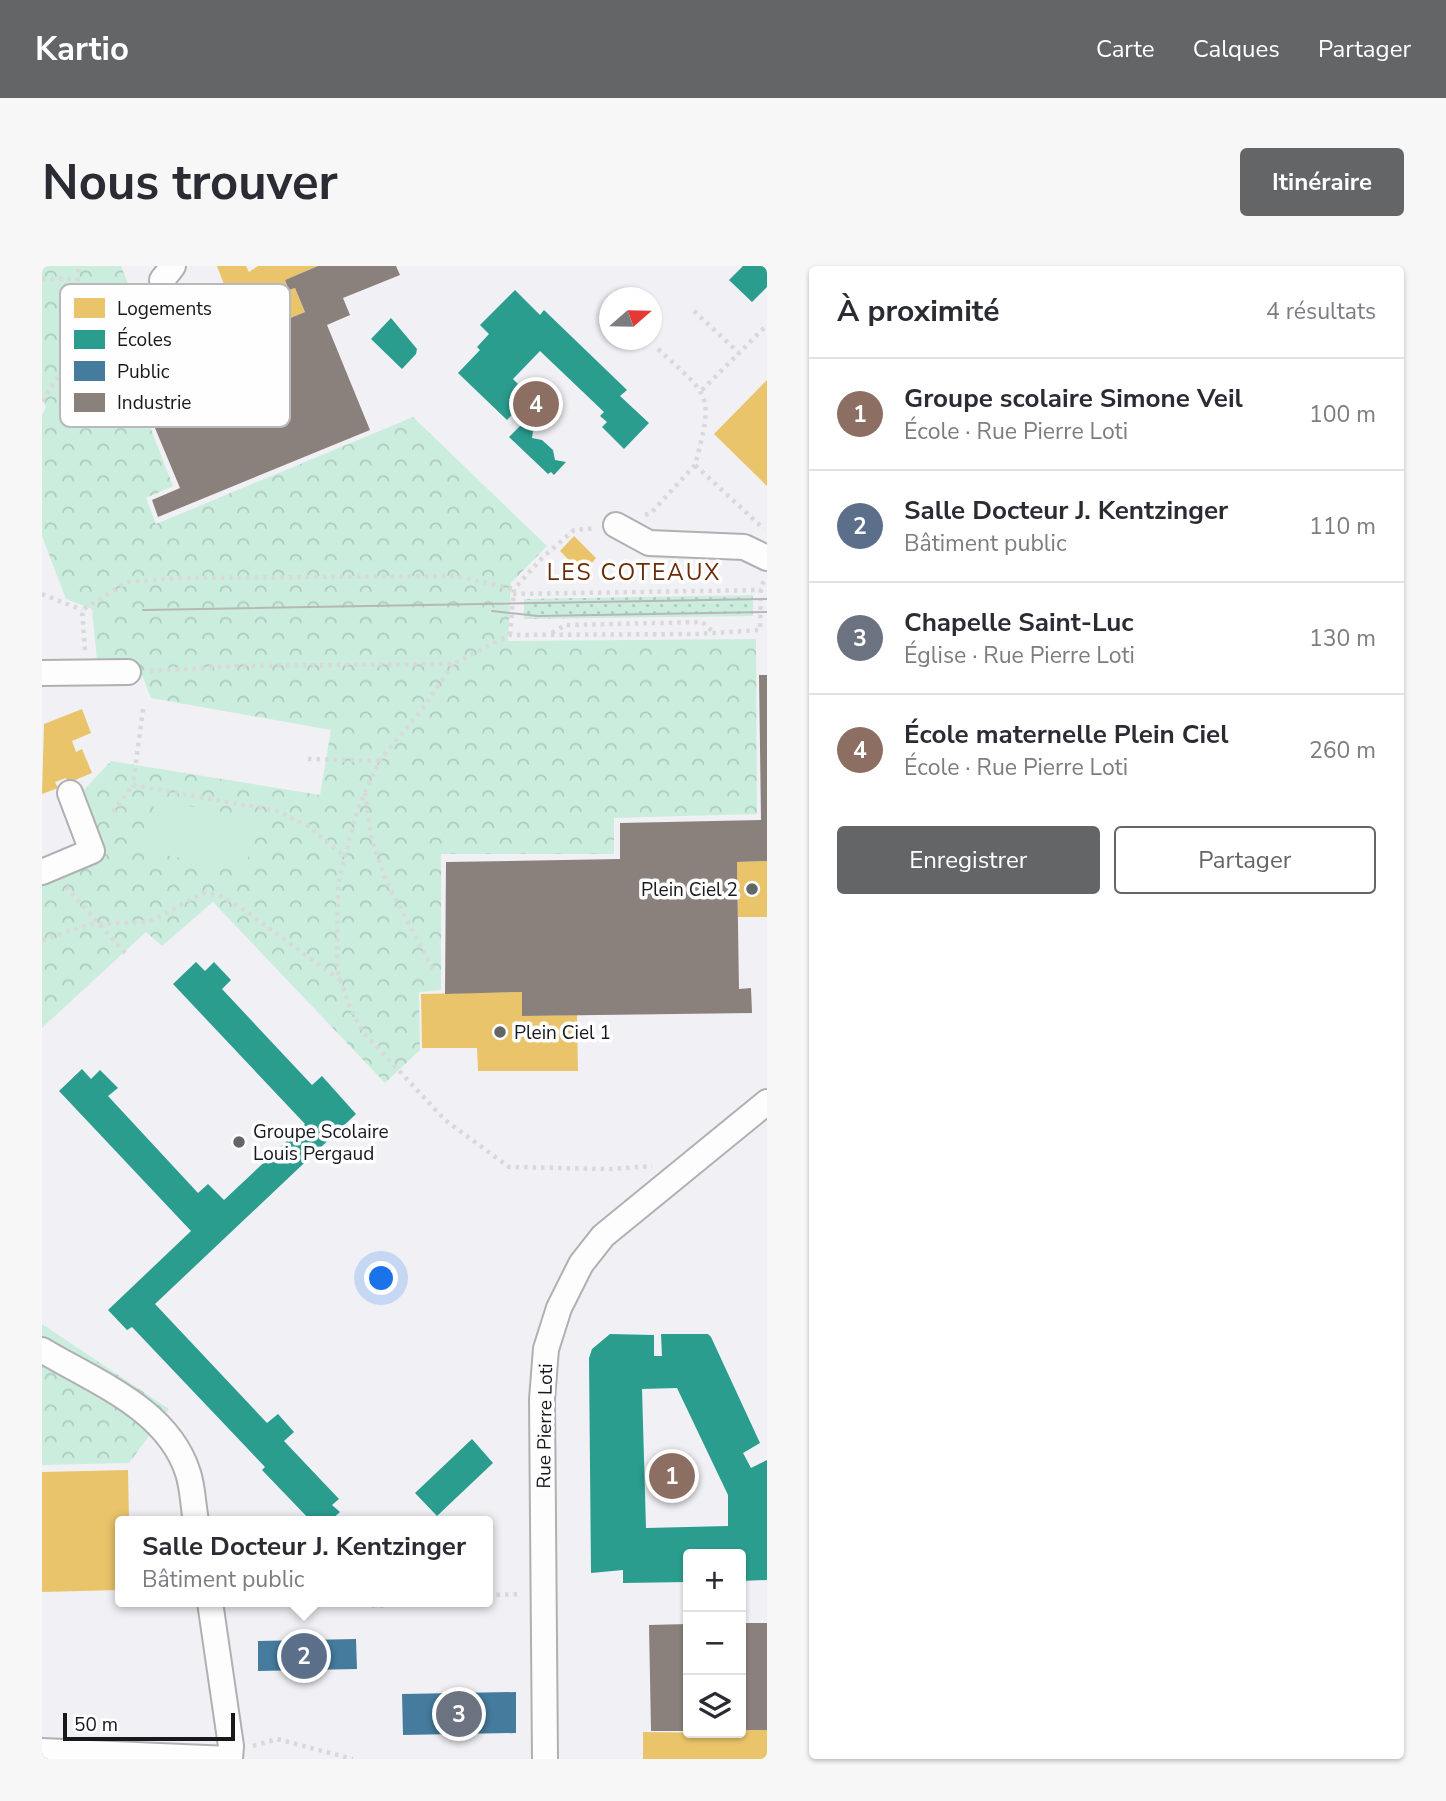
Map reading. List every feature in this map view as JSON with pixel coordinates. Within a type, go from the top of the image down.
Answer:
[{"type":"street","points":[[616,525],[649,544],[744,547],[767,558]]},
{"type":"street","points":[[42,673],[128,672]]},
{"type":"street","points":[[45,870],[92,851],[70,793]]},
{"type":"street","name":"Rue Pierre Loti","points":[[545,1759],[542,1399],[546,1349],[559,1308],[581,1264],[603,1236],[767,1102]]},
{"type":"street","points":[[42,1350],[154,1418],[175,1445],[188,1473],[195,1516]]},
{"type":"street","points":[[42,1751],[230,1759],[231,1746],[210,1607]]},
{"type":"path","points":[[76,284],[79,266]]},
{"type":"path","points":[[42,279],[76,279]]},
{"type":"path","points":[[694,311],[739,353]]},
{"type":"path","points":[[702,390],[767,325]]},
{"type":"path","points":[[654,509],[695,465],[708,417],[702,390],[659,350]]},
{"type":"path","points":[[42,401],[60,374]]},
{"type":"path","points":[[695,465],[767,532]]},
{"type":"path","points":[[510,635],[514,592],[542,558],[574,530],[616,525]]},
{"type":"path","points":[[128,672],[234,666],[453,664],[510,635],[696,634],[760,630],[761,590],[767,575]]},
{"type":"path","points":[[82,610],[127,582],[181,578],[455,576],[514,592],[761,590]]},
{"type":"path","points":[[42,594],[82,610]]},
{"type":"path","points":[[82,610],[88,672]]},
{"type":"path","points":[[551,633],[565,625],[702,622],[712,631]]},
{"type":"path","points":[[453,664],[423,708],[379,761],[365,792],[345,857],[338,884],[337,970],[349,1006],[363,1031],[445,1120],[509,1167],[611,1169],[655,1166],[681,1151],[692,1163]]},
{"type":"path","points":[[113,812],[133,785],[143,709]]},
{"type":"path","points":[[308,759],[379,761]]},
{"type":"path","points":[[133,785],[277,811],[308,826],[345,857]]},
{"type":"path","points":[[365,792],[373,841],[388,885],[434,971]]},
{"type":"path","points":[[45,870],[125,953]]},
{"type":"path","points":[[42,940],[99,924],[148,922],[204,893],[220,895],[341,981]]},
{"type":"path","points":[[493,1595],[544,1594]]},
{"type":"green space","points":[[42,266],[121,266],[128,284],[60,284],[60,427],[150,427],[173,486],[146,498],[156,524],[413,417],[547,546],[511,583],[508,641],[756,639],[757,814],[614,818],[614,854],[441,854],[441,990],[419,992],[420,1050],[385,1083],[213,902],[162,946],[146,932],[42,1028],[42,880],[100,855],[79,795],[111,761],[320,795],[331,730],[151,698],[137,662],[97,661],[92,609],[66,599],[42,536],[42,415],[46,408],[42,398]]},
{"type":"green space","points":[[753,595],[753,616],[524,619],[524,599]]},
{"type":"green space","points":[[155,800],[255,818],[246,869],[147,852]]},
{"type":"green space","points":[[42,1324],[169,1409],[129,1463],[42,1465]]},
{"type":"building: Logements","points":[[217,266],[246,266],[249,272],[258,266],[318,266],[285,280],[287,284],[224,284]]},
{"type":"building: Logements","points":[[295,288],[305,312],[290,318],[290,290]]},
{"type":"building: Logements","points":[[767,380],[767,486],[714,434]]},
{"type":"building: Logements","points":[[574,536],[596,558],[583,574],[560,551]]},
{"type":"building: Logements","points":[[82,709],[91,733],[72,741],[76,752],[82,749],[92,773],[68,783],[66,778],[55,782],[58,788],[42,794],[44,724]]},
{"type":"building: Logements","name":"Plein Ciel 2","points":[[767,861],[767,917],[738,917],[737,862]]},
{"type":"building: Logements","name":"Plein Ciel 1","points":[[522,992],[522,1016],[577,1015],[578,1071],[478,1071],[477,1048],[422,1048],[421,994]]},
{"type":"building: Logements","points":[[128,1470],[129,1516],[115,1516],[115,1590],[42,1592],[42,1472]]},
{"type":"building: Logements","points":[[746,1730],[767,1730],[767,1759],[643,1759],[643,1732],[683,1732],[683,1738],[746,1738]]},
{"type":"building: Écoles","points":[[743,266],[767,266],[767,287],[752,302],[729,280]]},
{"type":"building: Écoles","points":[[515,290],[540,315],[544,310],[627,390],[620,396],[649,423],[624,449],[602,427],[607,422],[600,416],[604,412],[540,351],[513,379],[530,396],[507,420],[458,373],[480,350],[477,347],[489,334],[480,325]]},
{"type":"building: Écoles","points":[[391,318],[417,349],[416,354],[402,369],[371,339]]},
{"type":"building: Écoles","points":[[524,422],[533,431],[532,438],[542,440],[553,450],[555,460],[566,462],[554,475],[551,472],[548,474],[509,437]]},
{"type":"building: Écoles","points":[[196,962],[205,971],[214,962],[231,980],[222,989],[312,1085],[322,1076],[356,1114],[155,1304],[267,1423],[278,1414],[294,1432],[284,1441],[339,1499],[332,1505],[340,1512],[336,1516],[306,1516],[262,1470],[265,1467],[132,1327],[127,1330],[108,1310],[191,1231],[59,1091],[82,1069],[91,1079],[100,1070],[118,1088],[108,1096],[198,1193],[208,1184],[224,1200],[305,1124],[173,984]]},
{"type":"building: Écoles","points":[[610,1334],[654,1335],[654,1356],[662,1356],[661,1334],[708,1334],[711,1337],[760,1443],[743,1453],[751,1468],[767,1460],[767,1580],[746,1581],[746,1549],[683,1549],[683,1582],[623,1583],[623,1570],[591,1573],[589,1358],[592,1349]],"holes":[[[677,1388],[728,1495],[728,1526],[646,1528],[642,1389]]]},
{"type":"building: Écoles","points":[[472,1439],[493,1463],[437,1516],[415,1493]]},
{"type":"building: Public","points":[[356,1639],[357,1669],[258,1671],[258,1641]]},
{"type":"building: Public","points":[[516,1692],[516,1733],[403,1735],[402,1694]]},
{"type":"building: Industrie","points":[[318,266],[396,266],[400,275],[343,298],[350,315],[327,325],[370,430],[158,517],[152,500],[180,488],[155,427],[290,427],[290,318],[305,312],[295,288],[290,290],[290,284],[287,284],[285,280]]},
{"type":"building: Industrie","points":[[759,675],[767,675],[767,861],[737,862],[739,989],[751,988],[752,1013],[522,1016],[522,992],[445,994],[446,862],[620,859],[620,823],[761,820]]},
{"type":"building: Industrie","points":[[746,1623],[767,1623],[767,1730],[746,1730]]},
{"type":"building: Industrie","points":[[683,1624],[683,1731],[651,1731],[649,1625]]},
{"type":"tram line","points":[[143,610],[767,599]]},
{"type":"tram line","points":[[492,611],[538,616],[767,612]]},
{"type":"place","name":"École maternelle Plein Ciel","points":[[536,404]]},
{"type":"place","name":"Plein Ciel 2","points":[[752,889]]},
{"type":"place","name":"Plein Ciel 1","points":[[500,1032]]},
{"type":"place","name":"Groupe Scolaire Louis Pergaud","points":[[239,1142]]},
{"type":"place","name":"Groupe scolaire Simone Veil","points":[[672,1476]]},
{"type":"place","name":"Salle Docteur J. Kentzinger","points":[[304,1656]]},
{"type":"place","name":"Chapelle Saint-Luc","points":[[459,1714]]},
{"type":"district","name":"LES COTEAUX","points":[[634,572]]}]
